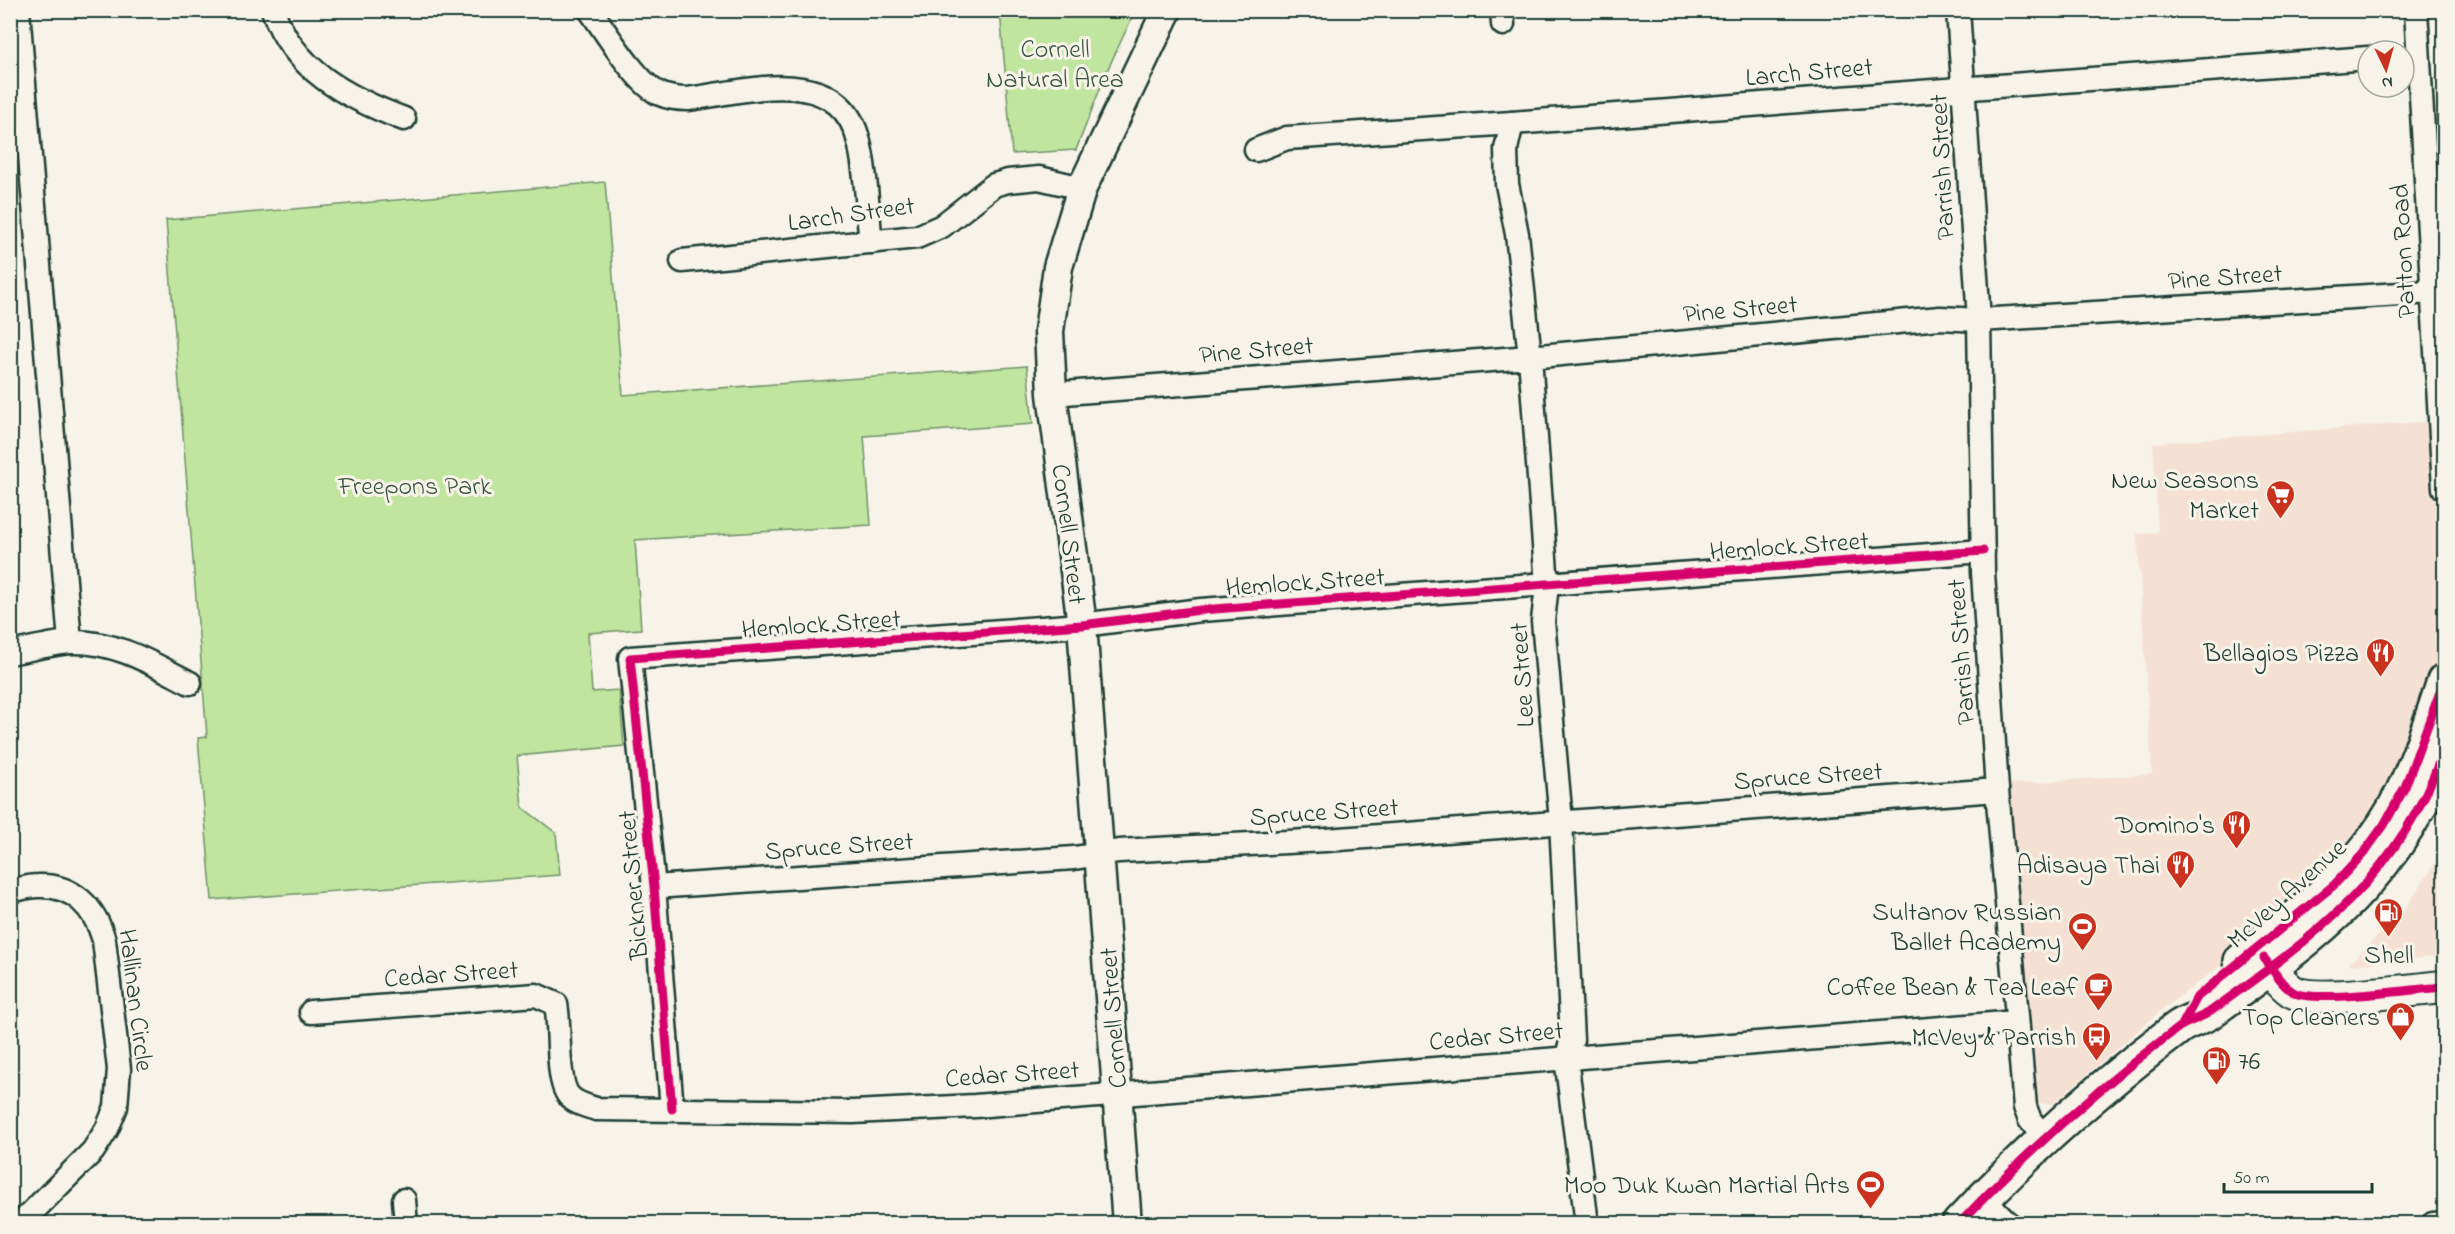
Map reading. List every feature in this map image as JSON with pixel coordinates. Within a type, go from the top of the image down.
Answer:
[{"type":"main road","name":"McVey Avenue","points":[[1959,1224],[1983,1198],[2097,1094],[2182,1025],[2209,1013],[2363,854],[2384,825],[2405,786],[2445,681]]},
{"type":"main road","name":"McVey Avenue","points":[[2264,957],[2332,918],[2358,894],[2385,863],[2406,834],[2428,793],[2445,748]]},
{"type":"main road","points":[[2264,957],[2290,990],[2303,996],[2445,987]]},
{"type":"street","points":[[18,10],[70,642]]},
{"type":"street","points":[[273,10],[279,30],[292,50],[314,71],[344,92],[372,107],[404,119]]},
{"type":"street","points":[[590,10],[642,80],[659,93],[673,98],[688,99],[795,86],[817,92],[837,104],[851,121],[859,141],[871,242]]},
{"type":"street","name":"Cornell Street","points":[[1127,1224],[1082,625],[1052,394],[1049,331],[1058,267],[1082,188],[1167,10]]},
{"type":"street","name":"Parrish Street","points":[[1958,10],[1979,320],[1983,551],[1997,790],[2025,1107],[2030,1120],[2046,1139]]},
{"type":"street","name":"Patton Road","points":[[2413,39],[2416,10]]},
{"type":"street","name":"Larch Street","points":[[1256,150],[1287,138],[2356,59]]},
{"type":"street","name":"Patton Road","points":[[2416,99],[2433,292],[2445,488]]},
{"type":"street","name":"Lee Street","points":[[1512,123],[1506,149],[1507,184],[1517,234],[1530,357],[1547,585],[1544,621],[1561,821],[1572,1040],[1566,1058],[1587,1224]]},
{"type":"street","name":"Larch Street","points":[[682,261],[917,237],[942,226],[994,185],[1008,181],[1039,178],[1082,188]]},
{"type":"street","name":"Pine Street","points":[[1052,394],[1530,357],[1940,318],[1979,320],[2433,292]]},
{"type":"street","name":"Hemlock Street","points":[[630,658],[1082,625],[1201,610],[1983,551]]},
{"type":"street","points":[[10,653],[70,642],[98,645],[125,651],[150,661],[190,683]]},
{"type":"street","name":"Bickner Street","points":[[630,658],[654,887],[672,1109]]},
{"type":"street","name":"Spruce Street","points":[[654,887],[1997,790]]},
{"type":"street","name":"Hallinan Circle","points":[[10,891],[35,885],[63,889],[87,904],[98,921],[104,940],[120,1069],[116,1107],[107,1129],[93,1151],[20,1224]]},
{"type":"street","name":"Cedar Street","points":[[311,1012],[536,995],[556,1004],[562,1082],[568,1095],[576,1102],[596,1109],[853,1112],[975,1106],[2017,1022]]},
{"type":"street","points":[[1983,1198],[2009,1224]]},
{"type":"street","points":[[404,1200],[406,1224]]},
{"type":"street","points":[[2433,1224],[2445,1223]]},
{"type":"shaded area","points":[[2431,421],[2438,561],[2444,581],[2444,648],[2420,729],[2389,801],[2280,922],[2164,1008],[2053,1104],[2038,1103],[2033,1093],[2009,784],[2152,774],[2137,534],[2158,532],[2153,443]]},
{"type":"shaded area","points":[[2444,850],[2444,956],[2348,965],[2405,909]]},
{"type":"green space","name":"Cornell Natural Area","points":[[1000,11],[1135,11],[1107,71],[1076,150],[1012,154]]},
{"type":"green space","name":"Freepons Park","points":[[605,182],[623,395],[1027,366],[1033,424],[864,436],[871,525],[635,540],[641,629],[588,633],[592,692],[619,690],[624,746],[517,756],[522,807],[556,833],[560,875],[212,900],[198,738],[207,737],[166,220]]},
{"type":"cycle path","points":[[672,1109],[654,887],[630,658],[1082,625],[1201,610],[1983,551]]},
{"type":"cycle path","points":[[2182,1025],[2197,997],[2334,885],[2363,854],[2384,825],[2405,787],[2444,681]]},
{"type":"cycle path","points":[[1959,1224],[2037,1146],[2121,1073],[2179,1027],[2207,1013],[2249,984],[2351,899],[2405,832],[2426,792],[2444,748]]},
{"type":"cycle path","points":[[2264,958],[2286,987],[2295,993],[2307,996],[2344,996],[2444,987]]},
{"type":"place","name":"New Seasons Market","points":[[2280,520]]},
{"type":"place","name":"Bellagios Pizza","points":[[2380,678]]},
{"type":"place","name":"Domino's","points":[[2236,850]]},
{"type":"place","name":"Adisaya Thai","points":[[2181,890]]},
{"type":"place","name":"Shell","points":[[2389,938]]},
{"type":"place","name":"Sultanov Russian Ballet Academy","points":[[2082,952]]},
{"type":"place","name":"Coffee Bean & Tea Leaf","points":[[2099,1012]]},
{"type":"place","name":"Top Cleaners","points":[[2401,1042]]},
{"type":"place","name":"McVey & Parrish","points":[[2097,1062]]},
{"type":"place","name":"76","points":[[2217,1086]]},
{"type":"place","name":"Moo Duk Kwan Martial Arts","points":[[1871,1210]]}]
